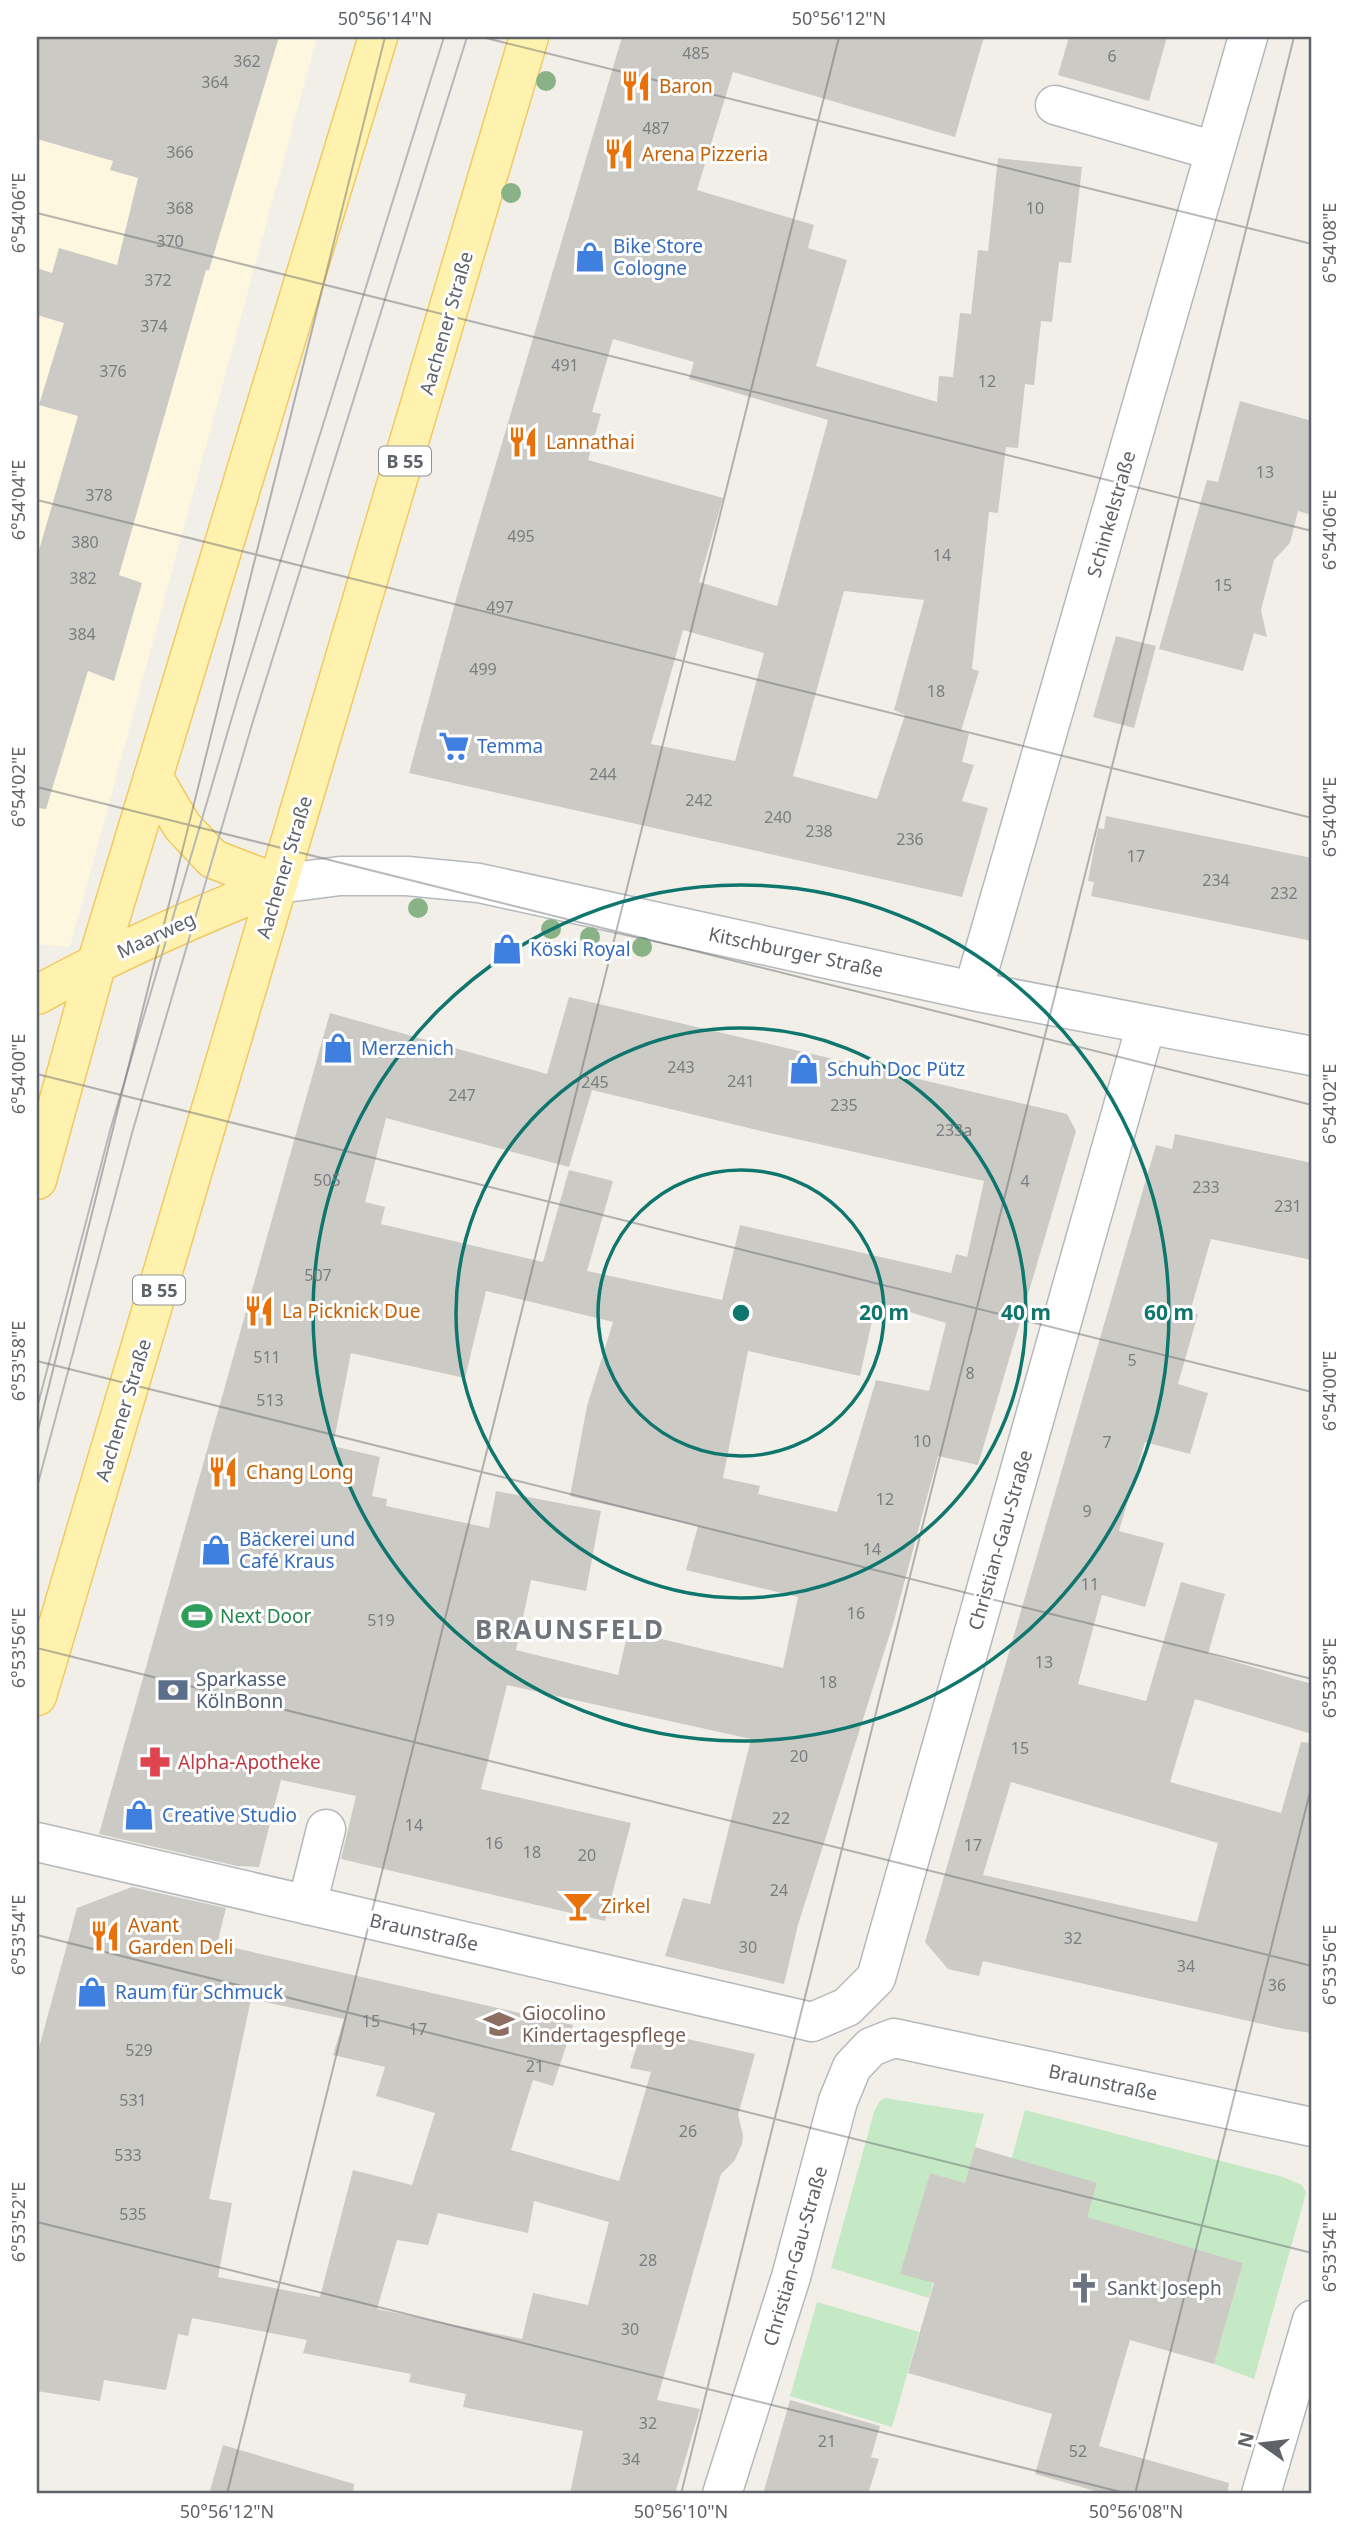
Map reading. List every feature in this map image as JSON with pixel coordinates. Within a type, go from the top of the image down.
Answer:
[{"type":"main road","points":[[37,1180],[97,962],[378,37]]},
{"type":"main road","name":"Aachener Straße","points":[[37,1696],[329,721],[529,37]]},
{"type":"main road","points":[[153,777],[182,826],[213,859],[278,884]]},
{"type":"main road","name":"Maarweg","points":[[37,995],[97,962],[196,916],[278,884]]},
{"type":"street","name":"Schinkelstraße","points":[[973,990],[1248,37]]},
{"type":"street","points":[[1055,105],[1215,151]]},
{"type":"street","name":"Kitschburger Straße","points":[[278,884],[340,876],[407,876],[479,883],[973,990],[1312,1056]]},
{"type":"street","name":"Christian-Gau-Straße","points":[[812,2022],[847,2007],[876,1978],[1146,1025]]},
{"type":"street","points":[[307,1905],[326,1829]]},
{"type":"street","name":"Braunstraße","points":[[37,1842],[812,2022]]},
{"type":"street","name":"Christian-Gau-Straße","points":[[722,2494],[791,2277],[838,2101],[852,2067],[871,2047],[894,2038]]},
{"type":"street","name":"Braunstraße","points":[[894,2038],[1312,2127]]},
{"type":"street","points":[[1261,2494],[1312,2320]]},
{"type":"shaded area","points":[[37,37],[317,37],[70,947],[37,944]]},
{"type":"green space","points":[[885,2098],[984,2114],[965,2183],[930,2173],[901,2273],[933,2283],[929,2298],[831,2268],[874,2112],[879,2102]]},
{"type":"green space","points":[[1025,2110],[1283,2177],[1302,2185],[1306,2193],[1254,2379],[1214,2364],[1243,2263],[1002,2193]]},
{"type":"green space","points":[[817,2302],[919,2332],[892,2427],[790,2396]]},
{"type":"building","points":[[37,37],[279,37],[209,270],[206,270],[119,575],[142,583],[114,681],[88,671],[46,809],[37,808],[37,557],[78,416],[39,405],[64,323],[37,315],[37,268],[52,273],[59,248],[117,265],[138,178],[110,170],[113,161],[37,139]]},
{"type":"building","points":[[622,37],[984,37],[955,137],[733,72],[697,190],[814,225],[808,248],[847,260],[816,366],[937,402],[939,376],[953,377],[960,313],[971,314],[978,250],[988,251],[998,158],[1082,167],[1071,263],[1059,262],[1052,322],[1041,321],[1034,385],[1025,384],[1018,448],[1006,447],[998,513],[989,512],[972,669],[979,671],[961,731],[969,734],[962,762],[974,765],[962,801],[988,808],[962,897],[409,773],[458,592]],"holes":[[[613,339],[694,362],[689,379],[828,420],[777,606],[699,582],[723,498],[588,460],[601,414],[592,412]],[[844,591],[924,600],[894,710],[905,715],[877,799],[793,776]],[[683,630],[764,653],[735,761],[651,744]]]},
{"type":"building","points":[[1069,37],[1167,37],[1149,101],[1058,75]]},
{"type":"building","points":[[1240,401],[1312,421],[1312,515],[1298,511],[1290,543],[1274,560],[1261,610],[1267,637],[1254,633],[1243,671],[1159,649],[1207,480],[1218,482]]},
{"type":"building","points":[[1116,636],[1156,646],[1134,728],[1093,717]]},
{"type":"building","points":[[1106,816],[1312,858],[1312,941],[1091,896],[1094,882],[1088,881],[1098,828],[1104,829]]},
{"type":"building","points":[[569,997],[1067,1114],[1076,1131],[978,1465],[938,1456],[894,1621],[798,1925],[784,1984],[665,1956],[683,1898],[710,1904],[751,1739],[507,1685],[481,1789],[631,1823],[605,1921],[341,1859],[356,1796],[281,1780],[259,1867],[237,1866],[99,1834],[330,1013],[547,1074]],"holes":[[[592,1090],[984,1181],[967,1257],[956,1254],[951,1273],[740,1225],[722,1300],[587,1271],[613,1181],[569,1170],[543,1262],[381,1224],[385,1207],[365,1202],[386,1118],[569,1167]],[[486,1291],[613,1322],[587,1406],[570,1496],[698,1526],[686,1570],[798,1597],[783,1668],[628,1631],[618,1675],[516,1650],[531,1580],[586,1591],[601,1511],[496,1491],[489,1528],[386,1506],[387,1499],[372,1496],[380,1457],[333,1446],[351,1353],[465,1378]],[[876,1302],[946,1323],[929,1391],[876,1380],[837,1512],[758,1494],[760,1486],[723,1478],[748,1351],[860,1376]]]},
{"type":"building","points":[[1175,1134],[1312,1163],[1312,1260],[1211,1239],[1190,1312],[1198,1314],[1178,1384],[1208,1393],[1190,1454],[1145,1442],[1119,1531],[1164,1543],[1145,1607],[1102,1595],[1078,1684],[1146,1701],[1181,1582],[1225,1594],[1208,1654],[1312,1684],[1312,1734],[1195,1699],[1170,1782],[1281,1813],[1301,1742],[1312,1743],[1312,2033],[983,1961],[979,1976],[948,1969],[925,1942],[1156,1145],[1172,1149]],"holes":[[[1011,1782],[1218,1843],[1197,1922],[983,1875]]]},
{"type":"building","points":[[132,1887],[226,1908],[217,1944],[573,2025],[553,2086],[533,2080],[511,2150],[619,2181],[651,2072],[630,2068],[642,2029],[755,2054],[738,2115],[743,2135],[742,2144],[735,2160],[721,2174],[657,2400],[700,2409],[675,2494],[570,2494],[583,2431],[463,2407],[466,2394],[409,2382],[411,2374],[303,2353],[307,2340],[192,2318],[188,2336],[178,2334],[166,2390],[104,2380],[100,2401],[37,2391],[37,2055],[77,1908]],"holes":[[[251,1999],[344,2019],[333,2055],[385,2067],[376,2096],[435,2113],[412,2185],[353,2170],[320,2297],[218,2277],[232,2203],[209,2199]],[[534,2201],[609,2222],[588,2305],[533,2293],[522,2339],[377,2309],[397,2240],[428,2245],[438,2213],[528,2233]]]},
{"type":"building","name":"Sankt Joseph","points":[[975,2147],[1097,2183],[1087,2217],[1243,2263],[1214,2364],[1130,2340],[1099,2446],[1229,2483],[1227,2494],[1106,2494],[1035,2474],[1052,2414],[908,2373],[934,2283],[900,2274],[930,2173],[965,2183]]},
{"type":"building","points":[[790,2400],[880,2426],[871,2457],[879,2459],[868,2494],[763,2494]]},
{"type":"building","points":[[223,2445],[354,2484],[353,2494],[209,2494]]},
{"type":"tram line","points":[[37,1408],[111,1127],[238,697],[444,37]]},
{"type":"tram line","points":[[37,1487],[132,1133],[253,721],[467,37]]},
{"type":"place","name":"Baron","points":[[636,86]]},
{"type":"place","name":"Arena Pizzeria","points":[[619,154]]},
{"type":"place","name":"Bike Store Cologne","points":[[590,257]]},
{"type":"place","name":"Lannathai","points":[[523,442]]},
{"type":"place","name":"Temma","points":[[454,746]]},
{"type":"place","name":"Köski Royal","points":[[507,949]]},
{"type":"place","name":"Merzenich","points":[[338,1048]]},
{"type":"place","name":"Schuh Doc Pütz","points":[[804,1069]]},
{"type":"place","name":"La Picknick Due","points":[[259,1311]]},
{"type":"place","name":"Chang Long","points":[[223,1472]]},
{"type":"place","name":"Bäckerei und Café Kraus","points":[[216,1550]]},
{"type":"place","name":"Next Door","points":[[197,1616]]},
{"type":"place","name":"Sparkasse KölnBonn","points":[[173,1690]]},
{"type":"place","name":"Alpha-Apotheke","points":[[155,1762]]},
{"type":"place","name":"Creative Studio","points":[[139,1815]]},
{"type":"place","name":"Zirkel","points":[[578,1906]]},
{"type":"place","name":"Avant Garden Deli","points":[[105,1936]]},
{"type":"place","name":"Raum für Schmuck","points":[[92,1992]]},
{"type":"place","name":"Giocolino Kindertagespflege","points":[[499,2024]]},
{"type":"place","name":"Sankt Joseph","points":[[1084,2288]]},
{"type":"district","name":"BRAUNSFELD","points":[[570,1629]]}]
